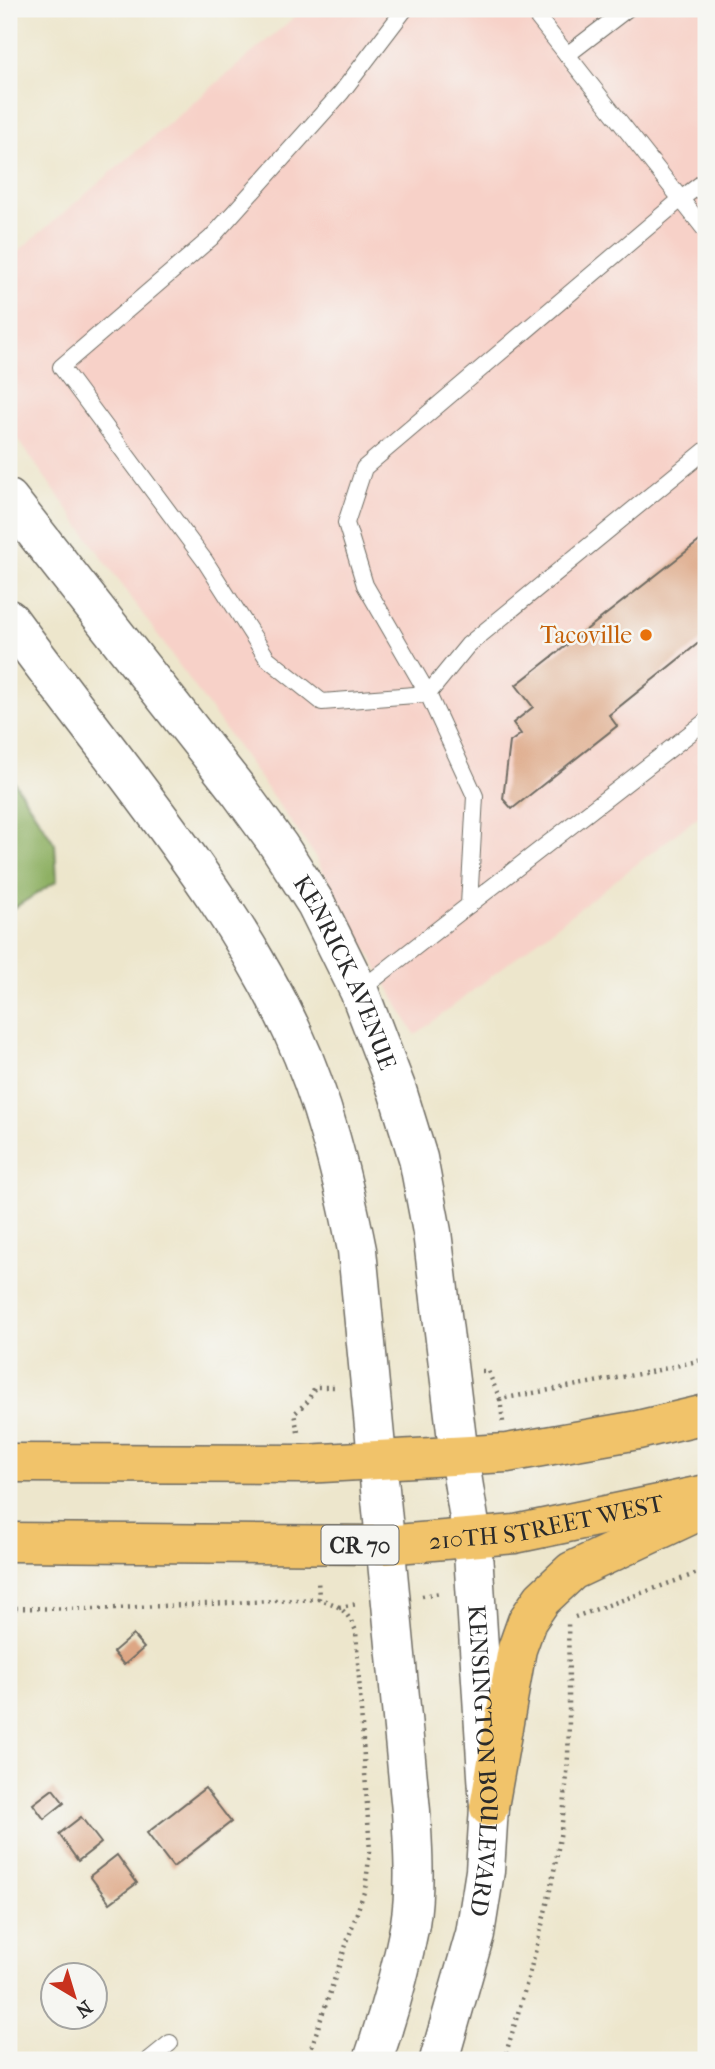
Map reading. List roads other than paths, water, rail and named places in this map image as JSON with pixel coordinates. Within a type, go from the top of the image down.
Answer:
[{"type":"main road","points":[[9,1464],[304,1464],[507,1453],[638,1430],[706,1414]]},
{"type":"main road","name":"210TH STREET WEST","points":[[9,1542],[385,1545],[515,1534],[706,1494]]},
{"type":"main road","points":[[489,1807],[517,1649],[527,1621],[542,1599],[572,1572],[706,1508]]},
{"type":"street","name":"KENRICK AVENUE","points":[[9,499],[279,846],[316,904],[359,991],[397,1090],[418,1158],[432,1232],[459,1456],[472,1537]]},
{"type":"street","points":[[9,619],[212,891],[248,947],[293,1032],[328,1128],[345,1188],[357,1250],[411,1811],[414,1870],[410,1922],[392,2001],[373,2060]]},
{"type":"street","name":"KENSINGTON BOULEVARD","points":[[439,2060],[475,1934],[485,1871],[489,1807],[472,1537]]},
{"type":"lane","points":[[405,9],[332,103],[211,238],[61,367],[205,561],[267,658],[322,702],[428,694],[468,645],[706,450]]},
{"type":"lane","points":[[531,9],[706,231]]},
{"type":"lane","points":[[567,55],[627,9]]},
{"type":"lane","points":[[469,905],[475,796],[428,694],[365,586],[346,523],[364,468],[706,180]]},
{"type":"lane","points":[[359,991],[628,779],[706,721]]},
{"type":"lane","points":[[149,2060],[170,2043]]},
{"type":"place","name":"Tacoville","points":[[646,635]]}]
